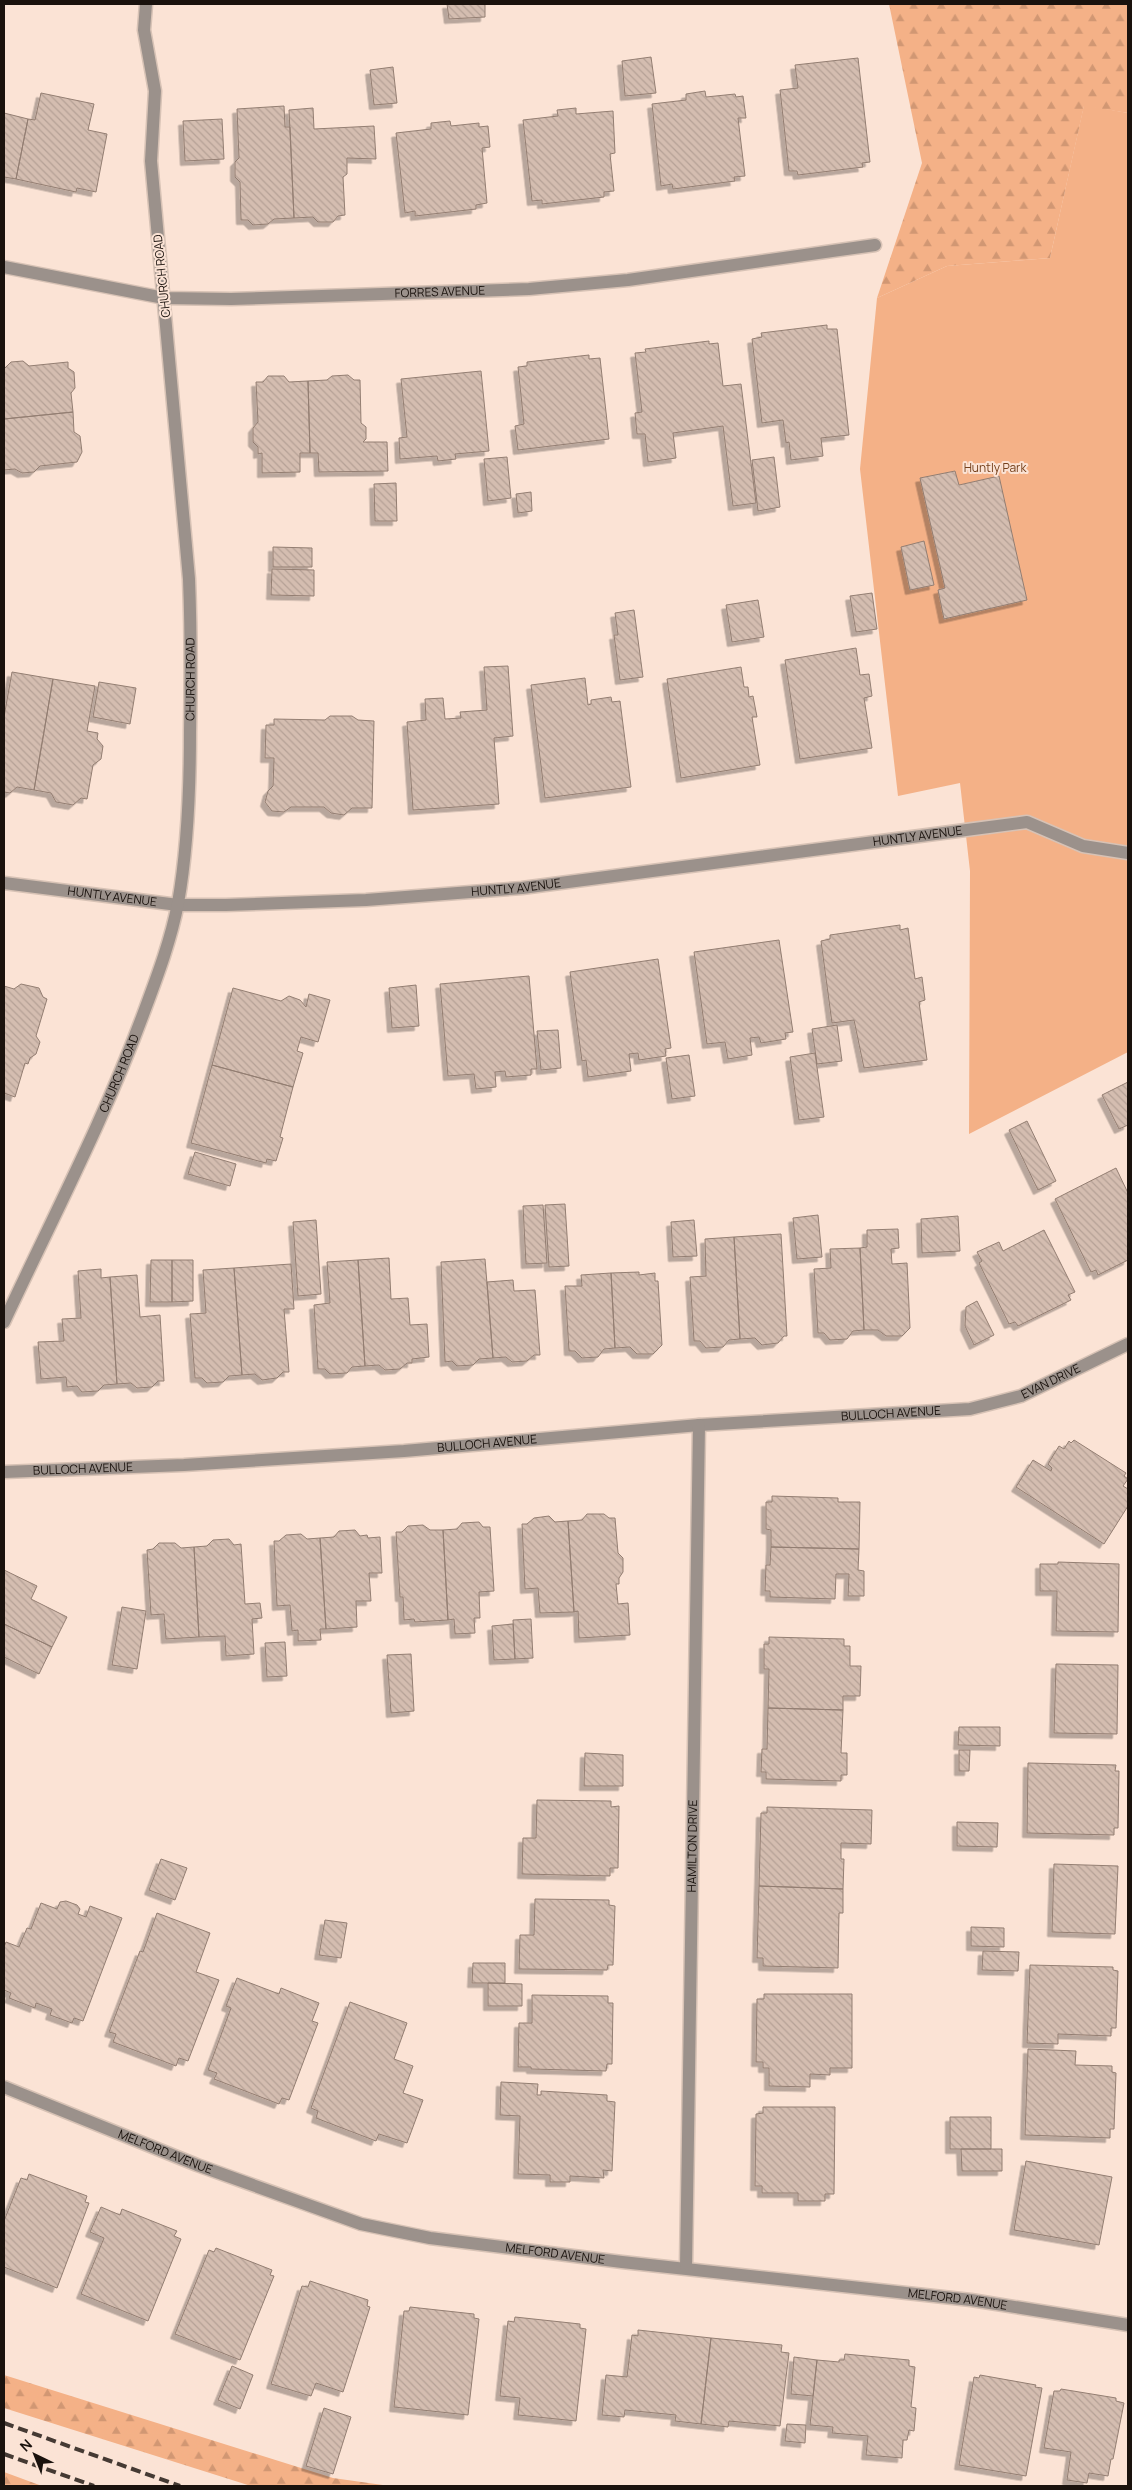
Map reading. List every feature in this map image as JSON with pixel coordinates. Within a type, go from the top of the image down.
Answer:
[{"type":"street","name":"CHURCH ROAD","points":[[4,1322],[101,1117],[133,1043],[160,968],[178,904],[186,846],[190,786],[192,649],[189,579],[151,160],[155,91],[144,30],[146,4]]},
{"type":"street","name":"FORRES AVENUE","points":[[4,267],[164,298],[231,299],[529,289],[628,280],[875,245]]},
{"type":"street","name":"HUNTLY AVENUE","points":[[4,883],[178,904],[226,905],[366,900],[522,888],[1026,822],[1083,846],[1128,853]]},
{"type":"street","name":"EVAN DRIVE","points":[[970,1409],[1021,1396],[1128,1344]]},
{"type":"street","name":"BULLOCH AVENUE","points":[[4,1472],[184,1465],[366,1453],[699,1425],[970,1409]]},
{"type":"street","name":"HAMILTON DRIVE","points":[[686,2267],[699,1425]]},
{"type":"street","name":"MELFORD AVENUE","points":[[4,2087],[197,2165],[361,2224],[430,2238],[971,2300],[1128,2325]]},
{"type":"green space","points":[[889,4],[1128,4],[1128,113],[1084,106],[1050,258],[947,266],[877,298],[922,163]]},
{"type":"green space","name":"Huntly Park","points":[[1084,105],[1128,113],[1128,1052],[969,1134],[970,871],[960,783],[898,796],[860,469],[877,298],[947,266],[1050,258]]},
{"type":"green space","points":[[4,2375],[333,2478],[390,2486],[251,2486],[4,2408]]},
{"type":"green space","points":[[4,2472],[42,2486],[4,2486]]},
{"type":"building","points":[[447,4],[485,4],[485,17],[449,19]]},
{"type":"building","points":[[651,57],[656,93],[625,96],[622,61]]},
{"type":"building","points":[[858,58],[870,162],[862,163],[863,167],[798,175],[797,171],[789,171],[780,90],[798,88],[795,65]]},
{"type":"building","points":[[393,67],[397,103],[374,105],[370,70]]},
{"type":"building","points":[[705,91],[706,97],[735,94],[736,97],[743,96],[746,118],[738,118],[745,176],[734,177],[735,181],[673,189],[672,184],[661,186],[652,104],[686,100],[686,94]]},
{"type":"building","points":[[41,93],[94,104],[88,130],[107,134],[96,192],[77,188],[76,192],[16,179],[28,119],[35,120]]},
{"type":"building","points":[[284,106],[285,127],[290,127],[294,218],[274,219],[268,224],[253,225],[248,220],[241,220],[240,182],[235,177],[235,162],[239,158],[237,109]]},
{"type":"building","points":[[313,108],[314,129],[374,126],[376,159],[347,158],[347,174],[343,177],[345,215],[338,216],[333,222],[318,222],[313,217],[294,218],[289,110]]},
{"type":"building","points":[[576,108],[576,114],[613,111],[615,153],[610,154],[614,191],[604,192],[604,197],[542,204],[542,200],[532,201],[523,120],[558,116],[557,110]]},
{"type":"building","points":[[4,113],[28,119],[16,179],[4,177]]},
{"type":"building","points":[[222,119],[224,159],[185,161],[183,121]]},
{"type":"building","points":[[450,121],[451,126],[479,123],[479,127],[488,126],[490,147],[482,148],[487,203],[476,205],[476,209],[415,216],[415,211],[405,213],[396,133],[431,129],[431,123]]},
{"type":"building","points":[[827,325],[827,329],[837,329],[849,435],[821,438],[823,456],[791,460],[789,442],[786,443],[783,420],[762,423],[752,339],[762,337],[761,333]]},
{"type":"building","points":[[709,341],[709,344],[718,343],[723,386],[741,384],[756,503],[733,506],[723,426],[673,433],[676,458],[648,462],[645,434],[637,434],[635,413],[642,412],[635,353],[646,352],[645,349]]},
{"type":"building","points":[[589,355],[589,359],[600,358],[609,439],[518,450],[515,426],[524,424],[518,367],[527,366],[527,362]]},
{"type":"building","points":[[23,361],[29,366],[68,362],[68,368],[74,372],[75,388],[71,393],[73,412],[4,419],[4,369],[11,362]]},
{"type":"building","points":[[481,371],[489,451],[455,454],[456,459],[438,461],[437,456],[400,459],[399,438],[407,437],[401,379]]},
{"type":"building","points":[[348,375],[354,380],[360,380],[361,423],[366,427],[366,439],[363,442],[387,442],[388,471],[319,472],[318,453],[310,453],[308,381],[327,380],[332,376]]},
{"type":"building","points":[[268,376],[284,376],[289,382],[308,381],[310,453],[300,453],[300,472],[262,473],[262,453],[258,454],[258,447],[253,442],[253,428],[258,422],[256,382],[263,382]]},
{"type":"building","points":[[73,412],[74,432],[80,436],[82,452],[77,462],[40,466],[34,472],[22,473],[15,469],[4,470],[4,419]]},
{"type":"building","points":[[507,457],[511,498],[488,501],[484,459]]},
{"type":"building","points":[[774,457],[780,507],[758,511],[752,460]]},
{"type":"building","points":[[955,471],[959,485],[999,476],[1027,600],[944,619],[938,590],[945,588],[920,478]]},
{"type":"building","points":[[396,483],[397,521],[375,521],[374,484]]},
{"type":"building","points":[[531,492],[532,511],[518,513],[516,494]]},
{"type":"building","points":[[924,541],[934,585],[910,590],[901,547]]},
{"type":"building","points":[[273,547],[312,548],[312,567],[273,567]]},
{"type":"building","points":[[272,569],[314,570],[314,596],[271,595]]},
{"type":"building","points":[[872,593],[877,629],[856,632],[850,596]]},
{"type":"building","points":[[758,600],[764,637],[732,642],[726,605]]},
{"type":"building","points":[[634,610],[643,677],[620,680],[614,635],[618,635],[615,613]]},
{"type":"building","points":[[856,648],[860,675],[869,674],[872,696],[864,698],[872,748],[800,759],[785,660]]},
{"type":"building","points":[[508,666],[513,736],[494,738],[499,804],[413,810],[407,722],[426,720],[425,699],[443,698],[445,719],[461,718],[460,712],[487,710],[484,667]]},
{"type":"building","points":[[741,667],[744,687],[748,687],[749,697],[753,696],[757,717],[752,717],[760,765],[681,778],[667,679]]},
{"type":"building","points":[[12,672],[53,679],[34,790],[17,787],[10,793],[4,792],[4,717]]},
{"type":"building","points":[[585,678],[588,705],[591,704],[591,700],[611,697],[612,702],[620,701],[631,787],[545,798],[531,685]]},
{"type":"building","points":[[53,679],[95,686],[87,731],[98,733],[97,739],[103,746],[101,759],[93,765],[87,799],[81,798],[73,805],[56,802],[51,793],[34,790]]},
{"type":"building","points":[[99,682],[136,688],[130,724],[93,717]]},
{"type":"building","points":[[330,716],[352,716],[358,720],[374,721],[372,808],[352,808],[344,815],[331,813],[324,807],[291,807],[284,812],[272,811],[265,802],[268,791],[273,786],[274,758],[265,758],[266,725],[274,725],[274,719],[325,720]]},
{"type":"building","points":[[900,925],[900,930],[908,928],[915,979],[922,977],[925,1000],[919,1002],[927,1060],[864,1068],[854,1020],[832,1023],[821,941],[830,939],[830,935]]},
{"type":"building","points":[[779,940],[793,1032],[785,1033],[786,1039],[761,1043],[759,1037],[750,1038],[752,1055],[728,1059],[725,1042],[707,1044],[694,952]]},
{"type":"building","points":[[658,959],[671,1048],[665,1049],[666,1056],[639,1060],[638,1053],[629,1054],[631,1071],[588,1077],[586,1060],[582,1061],[570,972]]},
{"type":"building","points":[[529,976],[537,1069],[531,1069],[531,1075],[506,1077],[505,1071],[495,1072],[496,1087],[476,1089],[474,1074],[448,1076],[440,984]]},
{"type":"building","points":[[21,984],[39,988],[43,997],[47,999],[36,1036],[40,1042],[36,1054],[30,1058],[28,1064],[25,1063],[15,1097],[4,1093],[4,986],[14,989]]},
{"type":"building","points":[[416,985],[419,1026],[392,1028],[389,988]]},
{"type":"building","points":[[233,988],[281,1001],[289,996],[300,1000],[306,1007],[309,994],[330,1000],[318,1042],[301,1037],[297,1051],[303,1053],[293,1087],[212,1065]]},
{"type":"building","points":[[837,1025],[842,1061],[817,1064],[812,1029]]},
{"type":"building","points":[[558,1030],[561,1068],[541,1070],[537,1031]]},
{"type":"building","points":[[815,1053],[824,1117],[799,1120],[790,1057]]},
{"type":"building","points":[[689,1055],[695,1096],[672,1099],[666,1058]]},
{"type":"building","points":[[212,1065],[293,1087],[280,1137],[283,1138],[276,1161],[267,1159],[266,1163],[191,1143]]},
{"type":"building","points":[[1128,1082],[1128,1125],[1119,1129],[1102,1095]]},
{"type":"building","points":[[1027,1121],[1056,1181],[1038,1190],[1009,1130]]},
{"type":"building","points":[[195,1152],[236,1164],[230,1186],[188,1174]]},
{"type":"building","points":[[1116,1168],[1128,1193],[1128,1260],[1098,1275],[1096,1270],[1091,1272],[1055,1199]]},
{"type":"building","points":[[565,1204],[569,1266],[549,1267],[545,1205]]},
{"type":"building","points":[[543,1205],[547,1263],[526,1264],[523,1206]]},
{"type":"building","points":[[818,1215],[822,1257],[797,1259],[793,1218]]},
{"type":"building","points":[[958,1216],[960,1251],[922,1253],[921,1219]]},
{"type":"building","points":[[316,1220],[321,1294],[298,1296],[293,1222]]},
{"type":"building","points":[[694,1220],[697,1256],[673,1257],[671,1222]]},
{"type":"building","points":[[898,1229],[899,1248],[891,1249],[892,1264],[907,1263],[910,1328],[902,1336],[886,1336],[878,1330],[864,1330],[860,1248],[867,1247],[867,1230]]},
{"type":"building","points":[[1044,1230],[1075,1292],[1068,1295],[1071,1300],[1018,1326],[1015,1322],[1009,1324],[979,1263],[982,1261],[977,1252],[999,1242],[1003,1251]]},
{"type":"building","points":[[781,1234],[787,1336],[784,1336],[778,1343],[762,1345],[755,1338],[740,1339],[734,1237]]},
{"type":"building","points":[[734,1237],[740,1339],[729,1340],[723,1347],[706,1348],[700,1341],[694,1341],[690,1277],[706,1276],[705,1239]]},
{"type":"building","points":[[860,1248],[864,1330],[853,1331],[847,1339],[830,1340],[824,1333],[818,1333],[814,1269],[831,1268],[830,1249]]},
{"type":"building","points":[[389,1258],[391,1299],[408,1298],[410,1325],[427,1324],[429,1357],[412,1359],[412,1363],[407,1363],[400,1369],[385,1370],[379,1365],[365,1366],[358,1260]]},
{"type":"building","points":[[485,1259],[493,1358],[479,1359],[473,1365],[457,1366],[452,1361],[445,1362],[441,1262]]},
{"type":"building","points":[[151,1260],[172,1260],[172,1302],[150,1302]]},
{"type":"building","points":[[172,1260],[193,1260],[193,1301],[172,1302]]},
{"type":"building","points":[[358,1260],[365,1366],[352,1367],[347,1373],[330,1374],[325,1369],[318,1369],[314,1305],[330,1303],[327,1262]]},
{"type":"building","points":[[291,1264],[294,1309],[284,1309],[289,1372],[283,1372],[277,1378],[262,1380],[255,1374],[242,1375],[234,1268]]},
{"type":"building","points":[[234,1268],[242,1375],[229,1376],[223,1382],[207,1383],[202,1378],[195,1378],[190,1314],[206,1313],[203,1270]]},
{"type":"building","points":[[101,1269],[101,1278],[110,1277],[117,1384],[104,1385],[98,1391],[82,1392],[77,1386],[67,1387],[66,1377],[41,1379],[38,1342],[64,1341],[62,1319],[81,1318],[78,1271]]},
{"type":"building","points":[[639,1272],[639,1275],[655,1273],[655,1281],[658,1281],[662,1345],[653,1354],[637,1354],[630,1347],[615,1348],[611,1273]]},
{"type":"building","points":[[611,1273],[615,1348],[604,1349],[598,1357],[582,1358],[575,1351],[569,1351],[565,1286],[582,1286],[581,1275]]},
{"type":"building","points":[[137,1275],[140,1317],[160,1315],[164,1381],[158,1381],[152,1387],[137,1388],[131,1383],[117,1384],[110,1277]]},
{"type":"building","points":[[513,1280],[514,1291],[535,1290],[540,1355],[534,1355],[527,1361],[512,1362],[506,1357],[493,1358],[487,1282]]},
{"type":"building","points":[[977,1301],[994,1335],[974,1345],[965,1326],[966,1307]]},
{"type":"building","points":[[1074,1440],[1126,1473],[1124,1476],[1128,1479],[1123,1486],[1128,1489],[1128,1506],[1104,1544],[1016,1487],[1033,1460],[1051,1471],[1052,1468],[1048,1464],[1059,1446],[1064,1449],[1069,1441],[1071,1443]]},
{"type":"building","points":[[772,1496],[838,1498],[838,1502],[860,1502],[859,1549],[771,1547],[771,1530],[766,1529],[766,1502],[772,1502]]},
{"type":"building","points":[[587,1514],[604,1514],[609,1518],[615,1518],[618,1553],[623,1558],[623,1572],[619,1578],[619,1584],[616,1584],[618,1604],[628,1603],[630,1635],[579,1638],[578,1611],[574,1612],[568,1521],[582,1520]]},
{"type":"building","points":[[549,1516],[555,1522],[568,1521],[574,1612],[540,1613],[538,1588],[525,1589],[522,1524],[527,1524],[534,1518]]},
{"type":"building","points":[[479,1522],[483,1527],[490,1527],[494,1591],[479,1592],[480,1618],[474,1618],[475,1633],[455,1634],[454,1619],[448,1620],[443,1530],[457,1529],[462,1523]]},
{"type":"building","points":[[423,1525],[430,1530],[443,1530],[448,1620],[415,1622],[414,1619],[404,1620],[403,1597],[400,1597],[396,1532],[402,1532],[408,1526]]},
{"type":"building","points":[[355,1530],[360,1536],[367,1535],[368,1538],[380,1537],[382,1573],[369,1573],[371,1601],[356,1601],[357,1627],[326,1629],[320,1538],[334,1537],[339,1531]]},
{"type":"building","points":[[301,1534],[307,1539],[320,1538],[326,1629],[320,1629],[321,1640],[298,1641],[298,1630],[292,1631],[290,1605],[277,1606],[274,1541],[279,1541],[286,1535]]},
{"type":"building","points":[[229,1539],[234,1545],[241,1544],[245,1604],[260,1603],[262,1618],[252,1619],[254,1654],[226,1656],[225,1636],[199,1637],[194,1547],[207,1546],[213,1540]]},
{"type":"building","points":[[159,1543],[175,1543],[181,1548],[194,1547],[199,1637],[166,1639],[164,1614],[151,1615],[147,1550],[153,1549]]},
{"type":"building","points":[[771,1547],[859,1549],[858,1570],[864,1571],[864,1596],[848,1596],[849,1574],[836,1574],[835,1599],[770,1597],[770,1591],[765,1591],[766,1565],[770,1565]]},
{"type":"building","points":[[1058,1562],[1119,1564],[1118,1632],[1056,1631],[1057,1591],[1040,1591],[1040,1564],[1058,1564]]},
{"type":"building","points":[[4,1570],[37,1586],[31,1599],[67,1617],[52,1647],[4,1624]]},
{"type":"building","points":[[122,1607],[146,1611],[137,1669],[112,1665]]},
{"type":"building","points":[[531,1619],[533,1658],[515,1659],[513,1620]]},
{"type":"building","points":[[4,1624],[52,1647],[39,1674],[4,1657]]},
{"type":"building","points":[[513,1624],[515,1659],[494,1660],[492,1626]]},
{"type":"building","points":[[769,1637],[844,1639],[844,1646],[850,1646],[850,1666],[861,1666],[860,1696],[843,1696],[843,1710],[768,1708],[769,1669],[764,1669],[764,1644],[769,1644]]},
{"type":"building","points":[[285,1642],[287,1676],[267,1677],[265,1643]]},
{"type":"building","points":[[411,1654],[414,1711],[391,1713],[387,1655]]},
{"type":"building","points":[[1056,1664],[1118,1665],[1117,1734],[1054,1733]]},
{"type":"building","points":[[768,1708],[843,1710],[841,1753],[847,1753],[847,1775],[841,1775],[841,1781],[766,1779],[766,1772],[761,1772],[762,1749],[767,1749]]},
{"type":"building","points":[[959,1727],[1000,1727],[1000,1746],[958,1745]]},
{"type":"building","points":[[959,1750],[970,1750],[969,1771],[959,1771]]},
{"type":"building","points":[[585,1753],[623,1755],[623,1786],[584,1786]]},
{"type":"building","points":[[1028,1763],[1116,1765],[1115,1771],[1119,1771],[1118,1828],[1114,1828],[1114,1835],[1027,1833]]},
{"type":"building","points":[[537,1800],[611,1801],[611,1807],[619,1806],[618,1868],[610,1868],[610,1876],[522,1874],[523,1838],[536,1838]]},
{"type":"building","points":[[767,1807],[872,1810],[871,1844],[841,1843],[841,1859],[844,1859],[843,1889],[759,1886],[761,1813],[767,1813]]},
{"type":"building","points":[[957,1822],[998,1823],[997,1847],[957,1846]]},
{"type":"building","points":[[161,1859],[187,1868],[175,1900],[149,1890]]},
{"type":"building","points":[[1054,1864],[1118,1866],[1115,1934],[1052,1932]]},
{"type":"building","points":[[759,1886],[843,1889],[843,1913],[839,1913],[838,1968],[763,1966],[763,1958],[757,1958]]},
{"type":"building","points":[[535,1899],[609,1900],[609,1905],[615,1906],[613,1965],[608,1965],[607,1970],[519,1969],[520,1935],[534,1935]]},
{"type":"building","points":[[66,1901],[77,1905],[80,1909],[78,1914],[86,1917],[90,1906],[122,1918],[83,2021],[74,2018],[72,2023],[50,2015],[52,2009],[36,2003],[35,2008],[9,1998],[11,1993],[4,1990],[4,1947],[6,1942],[19,1947],[27,1928],[31,1929],[41,1903],[57,1909],[60,1902]]},
{"type":"building","points":[[157,1913],[210,1933],[196,1972],[219,1980],[188,2061],[179,2058],[176,2066],[113,2042],[116,2034],[109,2032],[140,1951],[143,1952]]},
{"type":"building","points":[[325,1920],[347,1923],[341,1958],[319,1955]]},
{"type":"building","points":[[971,1927],[1004,1928],[1004,1947],[971,1946]]},
{"type":"building","points":[[983,1951],[1019,1952],[1018,1971],[982,1970]]},
{"type":"building","points":[[473,1963],[505,1963],[505,1983],[472,1983]]},
{"type":"building","points":[[1030,1965],[1113,1967],[1113,1970],[1118,1971],[1116,2028],[1111,2028],[1111,2036],[1058,2034],[1058,2044],[1027,2043]]},
{"type":"building","points":[[237,1978],[279,1994],[281,1988],[319,2003],[312,2021],[318,2023],[289,2100],[282,2098],[279,2104],[214,2079],[217,2073],[208,2070],[231,2008],[226,2006]]},
{"type":"building","points":[[488,1983],[522,1984],[522,2006],[488,2006]]},
{"type":"building","points":[[764,1994],[852,1994],[852,2068],[830,2068],[830,2075],[810,2074],[810,2087],[769,2086],[769,2068],[763,2068],[763,2062],[756,2062],[757,1999],[764,1999]]},
{"type":"building","points":[[532,1995],[608,1996],[608,2003],[613,2003],[612,2064],[607,2064],[606,2071],[518,2067],[519,2023],[532,2023]]},
{"type":"building","points":[[350,2002],[407,2023],[394,2059],[413,2066],[403,2093],[423,2100],[407,2143],[379,2134],[376,2141],[316,2118],[318,2111],[311,2108]]},
{"type":"building","points":[[1028,2049],[1076,2051],[1075,2065],[1112,2066],[1112,2072],[1116,2073],[1114,2129],[1110,2129],[1110,2138],[1025,2135]]},
{"type":"building","points":[[501,2082],[538,2084],[537,2095],[541,2095],[541,2091],[607,2095],[607,2101],[615,2102],[612,2171],[603,2170],[604,2178],[570,2176],[570,2182],[550,2182],[550,2175],[518,2174],[520,2116],[500,2115]]},
{"type":"building","points":[[763,2107],[835,2107],[834,2194],[825,2194],[825,2201],[798,2201],[798,2193],[762,2193],[762,2186],[755,2186],[756,2114],[763,2113]]},
{"type":"building","points":[[950,2117],[991,2117],[991,2149],[950,2149]]},
{"type":"building","points":[[961,2149],[1002,2149],[1002,2171],[962,2171]]},
{"type":"building","points":[[1026,2161],[1112,2177],[1099,2245],[1014,2230]]},
{"type":"building","points":[[29,2174],[87,2196],[85,2202],[89,2203],[57,2288],[4,2267],[4,2221],[21,2178],[27,2180]]},
{"type":"building","points":[[101,2207],[120,2215],[122,2209],[177,2231],[174,2236],[181,2239],[148,2321],[81,2294],[104,2238],[90,2232]]},
{"type":"building","points":[[216,2248],[272,2270],[270,2275],[274,2276],[240,2360],[175,2334],[209,2250],[214,2252]]},
{"type":"building","points":[[310,2281],[368,2300],[367,2306],[370,2307],[343,2392],[316,2383],[311,2396],[271,2384],[302,2286],[308,2287]]},
{"type":"building","points":[[410,2307],[474,2314],[474,2318],[479,2319],[468,2415],[394,2407],[404,2311],[409,2311]]},
{"type":"building","points":[[515,2317],[580,2324],[580,2328],[586,2329],[576,2421],[518,2415],[520,2398],[500,2396],[508,2321],[514,2322]]},
{"type":"building","points":[[638,2330],[711,2338],[701,2424],[675,2421],[676,2415],[625,2410],[624,2417],[602,2415],[606,2375],[627,2377],[632,2335],[638,2336]]},
{"type":"building","points":[[711,2338],[782,2345],[781,2352],[789,2353],[780,2426],[729,2421],[728,2427],[701,2424]]},
{"type":"building","points":[[845,2354],[909,2360],[909,2366],[915,2367],[911,2407],[916,2408],[914,2431],[909,2430],[907,2440],[903,2440],[902,2458],[866,2455],[868,2436],[832,2433],[833,2427],[810,2425],[817,2360],[839,2362],[839,2360],[844,2360]]},
{"type":"building","points":[[794,2357],[817,2360],[813,2396],[791,2394]]},
{"type":"building","points":[[232,2366],[253,2375],[240,2409],[218,2400]]},
{"type":"building","points":[[980,2375],[1036,2385],[1035,2387],[1042,2388],[1026,2476],[959,2465],[974,2377],[979,2378]]},
{"type":"building","points":[[1061,2389],[1116,2398],[1116,2401],[1124,2403],[1108,2476],[1089,2473],[1087,2483],[1067,2480],[1071,2452],[1044,2448],[1054,2391],[1060,2391]]},
{"type":"building","points":[[324,2408],[351,2417],[333,2474],[306,2466]]},
{"type":"building","points":[[787,2424],[806,2425],[805,2443],[785,2441]]},
{"type":"railway","points":[[4,2423],[180,2486]]},
{"type":"railway","points":[[4,2454],[94,2486]]}]
